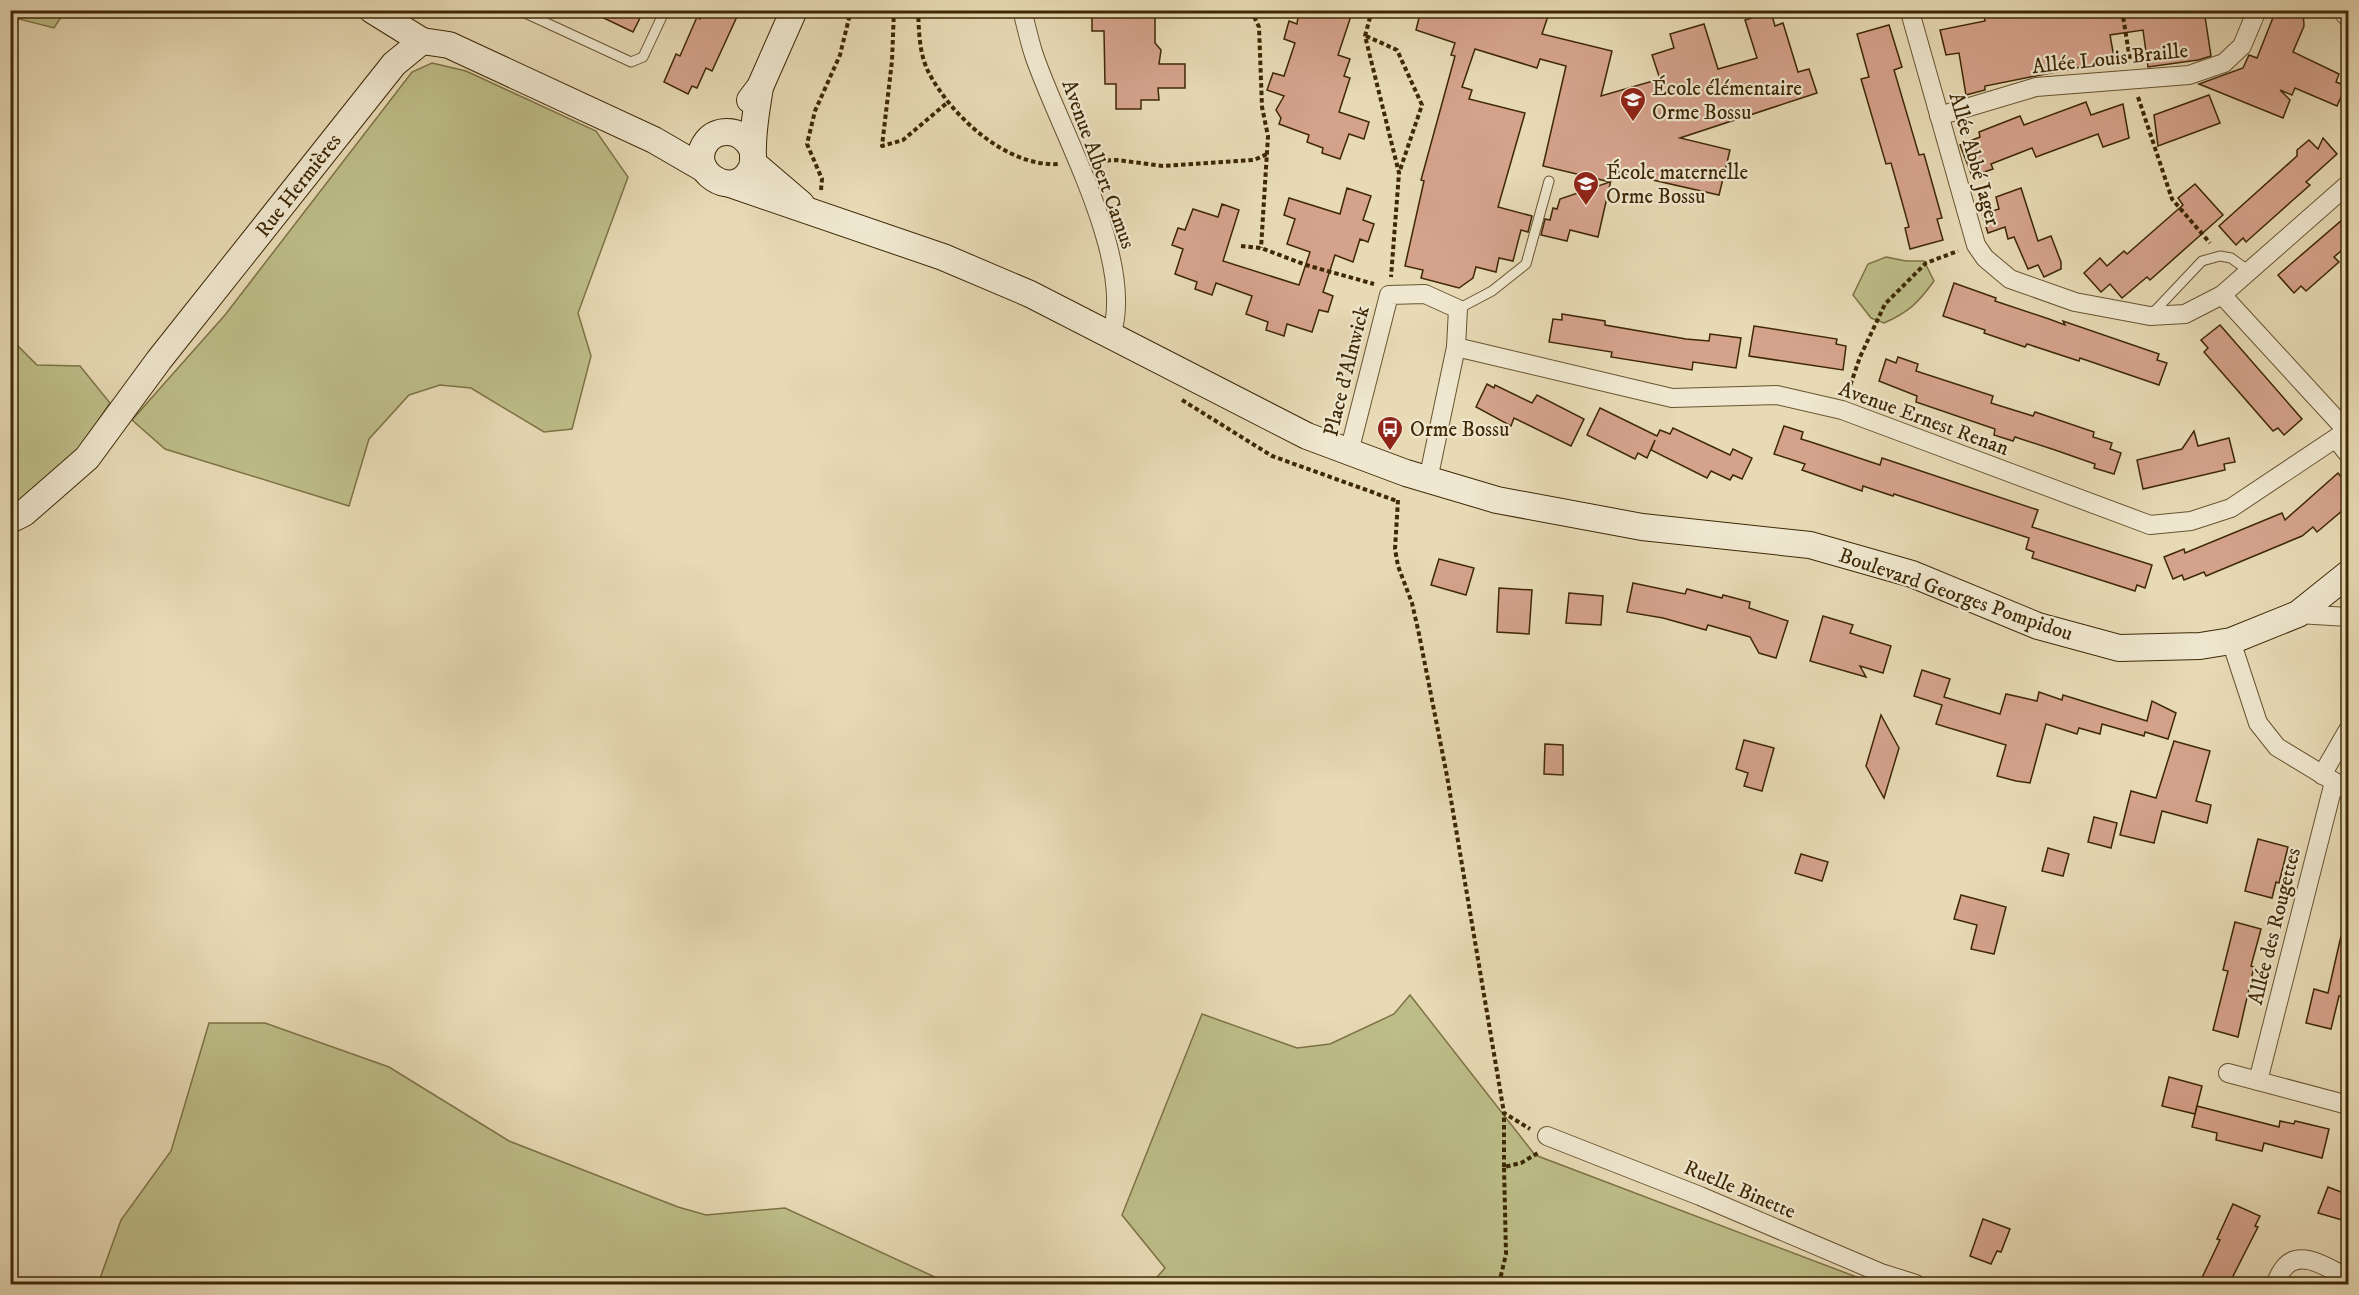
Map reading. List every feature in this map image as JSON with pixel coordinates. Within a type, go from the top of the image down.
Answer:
[{"type":"main road","points":[[372,10],[422,41],[449,45],[654,140],[704,169],[714,180],[730,184],[745,177],[753,156],[760,87],[794,10]]},
{"type":"main road","name":"Rue Hermières","points":[[10,520],[24,513],[87,458],[159,360],[394,64],[422,41]]},
{"type":"main road","points":[[704,169],[702,153],[760,87]]},
{"type":"main road","points":[[654,140],[737,133],[744,137],[753,156],[813,214]]},
{"type":"main road","name":"Boulevard Georges Pompidou","points":[[730,184],[943,257],[1030,294],[1273,419],[1349,452],[1417,477],[1497,500],[1642,527],[1810,545],[1912,574],[2037,626],[2119,648],[2200,646],[2231,641],[2298,614],[2349,574]]},
{"type":"street","name":"Avenue Albert Camus","points":[[1022,10],[1034,54],[1079,163],[1108,245],[1115,273],[1118,301],[1117,320],[1112,335]]},
{"type":"street","name":"Allée Louis Braille","points":[[1939,116],[2036,87],[2189,75],[2224,63],[2242,46],[2257,10]]},
{"type":"street","points":[[2342,10],[2349,18]]},
{"type":"street","name":"Allée Abbé Jager","points":[[1910,12],[1976,245],[1985,258],[2010,279],[2075,302],[2150,316],[2185,314],[2222,295],[2346,186]]},
{"type":"street","name":"Place d'Alnwick","points":[[1349,452],[1389,295],[1425,294],[1458,309]]},
{"type":"street","points":[[2222,295],[2344,433],[2349,454]]},
{"type":"street","points":[[1417,477],[1456,347],[1458,309]]},
{"type":"street","name":"Avenue Ernest Renan","points":[[1456,347],[1672,398],[1777,395],[1842,410],[2150,525],[2191,521],[2231,508],[2344,433]]},
{"type":"street","points":[[2298,614],[2349,617]]},
{"type":"street","points":[[2231,641],[2258,723],[2277,747],[2335,782]]},
{"type":"street","name":"Allée des Rougettes","points":[[2258,1081],[2349,730]]},
{"type":"street","points":[[2228,1073],[2349,1105]]},
{"type":"street","name":"Ruelle Binette","points":[[1547,1136],[1700,1196],[1881,1273],[1916,1284]]},
{"type":"street","points":[[2275,1284],[2284,1266],[2297,1259],[2311,1260],[2349,1278]]},
{"type":"lane","points":[[525,13],[631,62],[643,57],[665,10]]},
{"type":"lane","points":[[1458,309],[1492,291],[1526,264],[1549,181]]},
{"type":"lane","points":[[2150,316],[2202,261],[2220,256],[2231,258],[2250,271]]},
{"type":"path","points":[[813,214],[821,195],[822,179],[807,144],[815,111],[840,55],[851,10]]},
{"type":"path","points":[[894,10],[892,61],[882,146],[903,140],[948,102]]},
{"type":"path","points":[[918,10],[920,50],[928,73],[948,102],[985,138],[1015,156],[1047,165],[1117,160],[1163,166],[1254,160],[1267,154]]},
{"type":"path","points":[[1251,10],[1259,27],[1262,107],[1268,136],[1261,249]]},
{"type":"path","points":[[1372,10],[1365,36],[1399,173]]},
{"type":"path","points":[[1836,10],[1845,15],[1910,12]]},
{"type":"path","points":[[2122,10],[2141,112],[2172,199],[2220,256]]},
{"type":"path","points":[[1365,36],[1397,51],[1422,105],[1399,173],[1389,295]]},
{"type":"path","points":[[1842,410],[1860,357],[1885,304],[1926,262],[1976,245]]},
{"type":"path","points":[[1241,246],[1261,249],[1306,265],[1379,286],[1389,295]]},
{"type":"path","points":[[1397,501],[1395,549],[1422,645],[1447,776],[1504,1113],[1506,1254],[1499,1284]]},
{"type":"path","points":[[1504,1113],[1523,1126],[1547,1136],[1539,1152],[1521,1162],[1504,1167]]},
{"type":"green space","points":[[10,11],[65,11],[54,28],[11,17]]},
{"type":"green space","points":[[432,63],[466,71],[596,131],[628,177],[578,313],[591,356],[572,429],[544,432],[471,388],[440,385],[409,395],[369,439],[349,506],[165,449],[132,420],[225,315],[412,72]]},
{"type":"green space","points":[[1886,257],[1906,261],[1924,261],[1934,281],[1912,306],[1884,323],[1871,318],[1853,295],[1868,264]]},
{"type":"green space","points":[[10,338],[37,365],[80,366],[110,403],[68,465],[10,509]]},
{"type":"green space","points":[[1410,995],[1535,1155],[1875,1284],[1151,1284],[1165,1268],[1122,1215],[1202,1014],[1297,1048],[1330,1044],[1394,1014]]},
{"type":"green space","points":[[209,1023],[265,1023],[389,1067],[509,1141],[678,1207],[706,1215],[785,1208],[950,1284],[98,1284],[121,1220],[171,1151]]},
{"type":"building","points":[[587,10],[644,10],[633,32]]},
{"type":"building","points":[[704,10],[740,10],[712,71],[706,68],[697,88],[692,86],[688,94],[664,82],[676,54],[680,56],[697,17],[700,19]]},
{"type":"building","points":[[1092,10],[1155,10],[1155,43],[1161,50],[1159,64],[1185,64],[1185,88],[1158,88],[1159,100],[1141,100],[1141,109],[1116,109],[1116,84],[1105,84],[1104,31],[1092,31]]},
{"type":"building","points":[[1299,10],[1353,10],[1338,55],[1350,59],[1344,76],[1350,78],[1339,112],[1369,122],[1364,139],[1349,134],[1340,159],[1322,153],[1323,148],[1307,142],[1309,135],[1279,124],[1281,118],[1276,110],[1284,96],[1267,90],[1273,73],[1284,76],[1295,43],[1284,39],[1289,21],[1297,24]]},
{"type":"building","points":[[1421,10],[1550,10],[1542,34],[1612,51],[1601,96],[1660,79],[1652,55],[1674,48],[1670,34],[1704,24],[1718,69],[1757,58],[1745,20],[1771,12],[1775,26],[1783,23],[1798,72],[1809,69],[1817,93],[1680,138],[1730,150],[1719,195],[1613,171],[1598,237],[1570,230],[1567,241],[1541,235],[1545,219],[1550,220],[1553,208],[1557,209],[1560,199],[1610,182],[1543,166],[1566,66],[1540,59],[1537,68],[1475,49],[1462,87],[1472,90],[1469,99],[1525,113],[1498,207],[1532,216],[1528,232],[1521,230],[1513,261],[1499,258],[1496,272],[1476,267],[1473,278],[1459,288],[1421,278],[1423,270],[1405,266],[1424,181],[1421,180],[1455,56],[1451,55],[1455,43],[1416,30]]},
{"type":"building","points":[[1983,10],[2204,10],[2211,56],[2148,67],[2143,30],[2110,35],[2115,63],[2096,66],[2096,64],[1985,86],[1985,90],[1966,95],[1959,53],[1946,55],[1940,30],[1985,21]]},
{"type":"building","points":[[2276,10],[2303,10],[2304,26],[2293,52],[2339,74],[2336,82],[2346,86],[2337,106],[2295,88],[2292,95],[2280,90],[2290,100],[2283,118],[2199,84],[2243,68],[2249,55],[2257,58]]},
{"type":"building","points":[[1889,25],[1902,67],[1894,70],[1919,155],[1924,154],[1942,218],[1937,219],[1943,240],[1910,249],[1905,228],[1909,227],[1891,163],[1886,164],[1861,79],[1869,77],[1857,34]]},
{"type":"building","points":[[2209,95],[2220,123],[2158,146],[2154,115]]},
{"type":"building","points":[[2086,102],[2091,115],[2123,104],[2129,138],[2103,147],[2098,134],[2036,157],[2032,148],[1991,164],[1993,169],[1972,176],[1960,145],[1980,137],[1979,132],[2020,116],[2024,125]]},
{"type":"building","points":[[2323,138],[2337,154],[2306,182],[2310,185],[2246,242],[2243,238],[2236,245],[2219,226],[2297,156],[2297,150],[2309,140],[2318,149]]},
{"type":"building","points":[[2195,184],[2223,215],[2150,280],[2147,277],[2122,298],[2110,284],[2101,292],[2084,273],[2100,258],[2107,266],[2124,251],[2127,254],[2183,205],[2178,198]]},
{"type":"building","points":[[1347,188],[1371,196],[1363,220],[1374,224],[1368,242],[1360,239],[1353,262],[1335,255],[1323,292],[1333,296],[1328,312],[1319,310],[1312,332],[1287,324],[1284,336],[1266,330],[1268,322],[1246,314],[1252,296],[1216,283],[1212,295],[1195,289],[1197,282],[1175,274],[1183,249],[1172,245],[1178,228],[1185,230],[1193,209],[1218,217],[1222,204],[1239,210],[1223,261],[1299,285],[1310,252],[1287,244],[1295,219],[1284,215],[1289,198],[1340,214]]},
{"type":"building","points":[[2021,188],[2038,241],[2051,236],[2061,262],[2061,269],[2044,277],[2038,265],[2028,269],[2014,237],[2008,239],[2005,227],[1988,233],[1982,214],[1999,209],[1996,197]]},
{"type":"building","points":[[2349,214],[2349,244],[2334,257],[2339,262],[2306,291],[2301,286],[2294,293],[2278,275]]},
{"type":"building","points":[[1954,283],[1996,298],[1995,301],[2065,325],[2063,321],[2159,354],[2157,360],[2167,363],[2159,385],[2080,358],[2079,361],[2027,344],[2025,347],[1943,316]]},
{"type":"building","points":[[1562,314],[1605,321],[1605,325],[1686,339],[1709,341],[1710,334],[1741,338],[1736,368],[1693,362],[1692,370],[1611,357],[1612,352],[1549,342],[1553,319],[1562,320]]},
{"type":"building","points":[[2220,325],[2302,419],[2284,435],[2278,428],[2273,431],[2204,352],[2208,348],[2201,340]]},
{"type":"building","points":[[1754,326],[1837,339],[1836,344],[1846,346],[1843,370],[1749,356]]},
{"type":"building","points":[[1898,357],[1918,364],[1916,371],[1993,396],[1991,403],[2033,416],[2035,412],[2094,432],[2093,437],[2112,443],[2110,449],[2121,453],[2114,474],[2094,468],[2095,464],[2015,437],[2013,441],[1994,435],[1995,429],[1916,402],[1917,396],[1879,381],[1886,359],[1896,363]]},
{"type":"building","points":[[1487,384],[1494,388],[1495,385],[1532,403],[1537,395],[1584,419],[1571,446],[1514,418],[1511,426],[1476,407]]},
{"type":"building","points":[[1600,408],[1657,436],[1660,430],[1670,434],[1673,428],[1730,455],[1733,449],[1752,458],[1742,479],[1733,475],[1730,480],[1711,471],[1707,478],[1651,450],[1655,440],[1647,458],[1638,453],[1635,459],[1587,435]]},
{"type":"building","points":[[1784,426],[1803,432],[1801,439],[1880,465],[1882,458],[2038,510],[2032,527],[2152,565],[2145,588],[2137,585],[2135,591],[2032,558],[2034,552],[2026,549],[2029,538],[1894,494],[1893,496],[1863,486],[1862,491],[1802,470],[1805,464],[1774,454]]},
{"type":"building","points":[[2194,431],[2198,446],[2229,438],[2235,462],[2224,464],[2225,470],[2143,489],[2137,460],[2182,449]]},
{"type":"building","points":[[2338,473],[2349,486],[2349,505],[2317,532],[2313,527],[2302,536],[2206,576],[2204,572],[2184,580],[2182,575],[2173,579],[2164,557],[2184,549],[2185,553],[2282,513],[2285,520]]},
{"type":"building","points":[[1439,559],[1474,568],[1466,595],[1431,585]]},
{"type":"building","points":[[1633,583],[1685,594],[1687,589],[1722,598],[1723,595],[1750,602],[1749,608],[1788,621],[1776,658],[1759,653],[1750,637],[1708,625],[1706,630],[1663,618],[1627,612]]},
{"type":"building","points":[[1499,588],[1532,590],[1529,634],[1497,632]]},
{"type":"building","points":[[1569,593],[1603,596],[1601,625],[1566,623]]},
{"type":"building","points":[[1823,616],[1853,625],[1850,633],[1891,646],[1883,673],[1860,666],[1866,677],[1810,661]]},
{"type":"building","points":[[1922,670],[1950,679],[1944,697],[2000,714],[2006,694],[2037,701],[2039,692],[2062,700],[2063,695],[2147,721],[2152,701],[2176,713],[2168,739],[2145,732],[2144,736],[2102,724],[2100,734],[2079,728],[2077,734],[2046,724],[2030,783],[2016,781],[1997,776],[2006,745],[1936,724],[1942,705],[1914,696]]},
{"type":"building","points":[[1881,715],[1899,748],[1884,798],[1866,766]]},
{"type":"building","points":[[1744,740],[1774,748],[1762,791],[1744,786],[1748,773],[1736,769]]},
{"type":"building","points":[[2174,741],[2210,751],[2196,801],[2211,805],[2207,823],[2162,811],[2154,843],[2120,835],[2131,791],[2156,798]]},
{"type":"building","points":[[1545,744],[1563,745],[1563,775],[1544,774]]},
{"type":"building","points":[[2094,817],[2117,823],[2111,848],[2088,842]]},
{"type":"building","points":[[2258,839],[2288,847],[2279,883],[2276,882],[2272,898],[2245,891]]},
{"type":"building","points":[[2048,848],[2069,854],[2063,876],[2042,871]]},
{"type":"building","points":[[1801,854],[1828,862],[1822,881],[1795,873]]},
{"type":"building","points":[[1961,895],[2006,907],[1994,954],[1971,949],[1977,925],[1954,919]]},
{"type":"building","points":[[2235,922],[2261,929],[2251,966],[2254,967],[2238,1037],[2213,1030],[2228,971],[2223,970]]},
{"type":"building","points":[[2341,936],[2349,937],[2349,998],[2339,996],[2331,1029],[2306,1023],[2314,989],[2328,993]]},
{"type":"building","points":[[2169,1077],[2202,1086],[2195,1114],[2162,1106]]},
{"type":"building","points":[[2197,1106],[2279,1127],[2280,1121],[2294,1124],[2295,1121],[2329,1129],[2322,1158],[2264,1143],[2262,1151],[2216,1140],[2217,1133],[2192,1127]]},
{"type":"building","points":[[2328,1187],[2349,1195],[2349,1222],[2318,1213]]},
{"type":"building","points":[[2233,1204],[2260,1216],[2255,1226],[2258,1227],[2229,1284],[2199,1284],[2220,1240],[2217,1239]]},
{"type":"building","points":[[1983,1219],[2010,1229],[2001,1252],[1997,1251],[1991,1264],[1970,1256]]},
{"type":"place","name":"École élémentaire Orme Bossu","points":[[1633,123]]},
{"type":"place","name":"École maternelle Orme Bossu","points":[[1586,207]]},
{"type":"place","name":"Orme Bossu","points":[[1390,452]]}]
